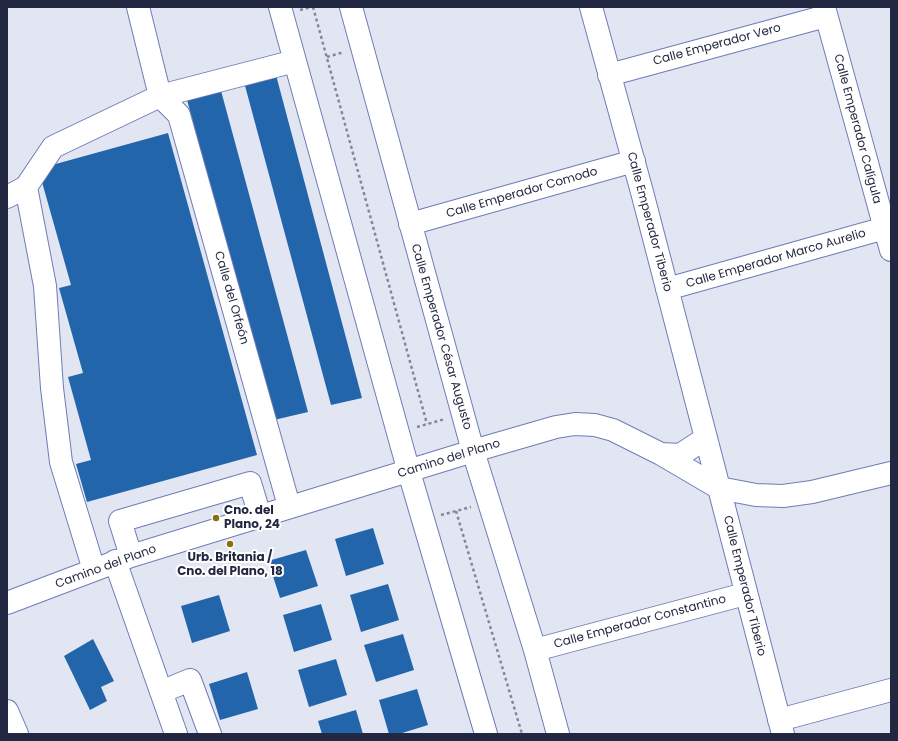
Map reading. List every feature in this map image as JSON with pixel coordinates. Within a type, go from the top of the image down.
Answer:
[{"type":"street","points":[[138,7],[160,96]]},
{"type":"street","points":[[280,7],[409,472],[486,734]]},
{"type":"street","name":"Calle Emperador Tiberio","points":[[591,7],[608,75],[634,161],[745,594],[781,727]]},
{"type":"street","name":"Calle Emperador César Augusto","points":[[353,8],[410,224],[473,451],[535,650],[558,734]]},
{"type":"street","name":"Calle Emperador Vero","points":[[608,75],[825,11]]},
{"type":"street","name":"Calle Emperador Calígula","points":[[825,11],[889,239]]},
{"type":"street","points":[[7,197],[26,187],[53,147],[160,96],[295,61]]},
{"type":"street","name":"Calle del Orfeón","points":[[160,96],[179,115],[290,506]]},
{"type":"street","name":"Calle Emperador Comodo","points":[[410,224],[634,161]]},
{"type":"street","points":[[26,187],[46,286],[52,388],[61,462],[94,570]]},
{"type":"street","name":"Calle Emperador Marco Aurelio","points":[[667,289],[889,239]]},
{"type":"street","name":"Camino del Plano","points":[[7,604],[123,559],[290,506],[409,472],[473,451],[556,427],[575,424],[595,425],[613,430],[661,454],[719,488],[756,495],[783,496],[812,492],[891,472]]},
{"type":"street","points":[[661,454],[680,455],[706,438]]},
{"type":"street","points":[[176,734],[161,692],[123,559],[120,521],[250,483],[260,516]]},
{"type":"street","name":"Calle Emperador Constantino","points":[[535,650],[745,594]]},
{"type":"street","points":[[161,692],[190,680],[210,734]]},
{"type":"street","points":[[781,727],[891,690]]},
{"type":"street","points":[[7,711],[17,734]]},
{"type":"path","points":[[313,7],[427,424]]},
{"type":"path","points":[[398,432],[463,414]]},
{"type":"path","points":[[424,520],[489,502]]},
{"type":"path","points":[[456,511],[522,734]]},
{"type":"building","points":[[276,75],[362,398],[331,405],[244,82]]},
{"type":"building","points":[[220,87],[308,412],[274,420],[186,96]]},
{"type":"building","points":[[168,133],[257,455],[87,502],[76,464],[91,460],[68,377],[83,373],[59,288],[71,285],[42,182],[52,165]]},
{"type":"building","points":[[373,528],[384,564],[346,576],[335,539]]},
{"type":"building","points":[[306,550],[318,586],[280,598],[268,561]]},
{"type":"building","points":[[388,584],[399,620],[361,632],[350,595]]},
{"type":"building","points":[[219,595],[230,631],[192,643],[181,606]]},
{"type":"building","points":[[321,604],[332,640],[294,652],[283,615]]},
{"type":"building","points":[[403,634],[414,670],[376,682],[364,645]]},
{"type":"building","points":[[93,639],[114,681],[101,687],[107,701],[90,710],[64,656]]},
{"type":"building","points":[[336,659],[347,695],[309,707],[298,670]]},
{"type":"building","points":[[247,672],[258,709],[220,720],[209,684]]},
{"type":"building","points":[[417,689],[428,725],[399,734],[389,734],[379,700]]},
{"type":"building","points":[[356,710],[363,734],[322,734],[318,721]]},
{"type":"place","name":"Cno. del Plano, 24","points":[[216,518]]},
{"type":"place","name":"Urb. Britania / Cno. del Plano, 18","points":[[230,544]]}]
